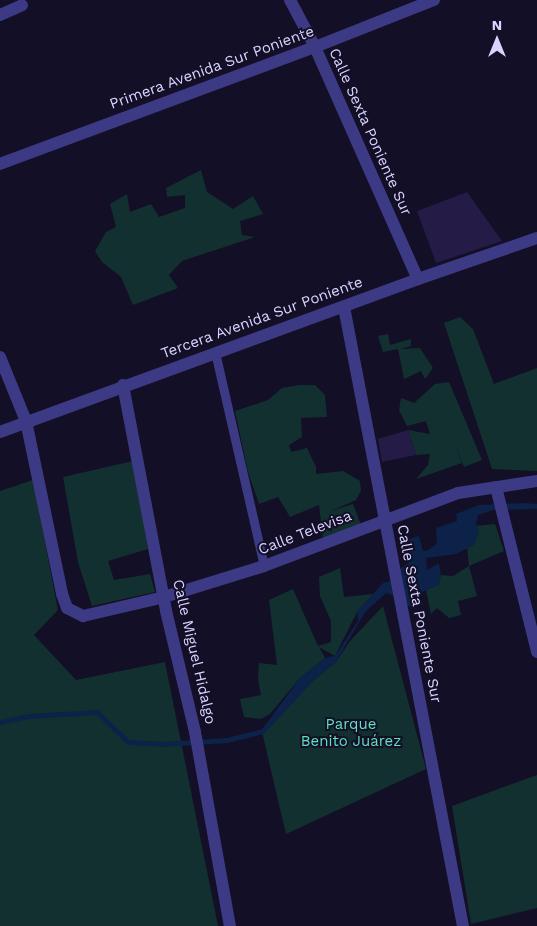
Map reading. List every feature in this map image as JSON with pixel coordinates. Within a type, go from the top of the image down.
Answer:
[{"type":"street","name":"Calle Sexta Poniente Sur","points":[[290,0],[315,47],[418,278]]},
{"type":"street","name":"Primera Avenida Sur Poniente","points":[[0,164],[315,47],[434,0]]},
{"type":"street","points":[[0,15],[22,5]]},
{"type":"street","name":"Tercera Avenida Sur Poniente","points":[[0,432],[123,385],[344,307],[418,278],[537,238]]},
{"type":"street","name":"Calle Sexta Poniente Sur","points":[[344,307],[463,926]]},
{"type":"street","points":[[0,358],[26,422]]},
{"type":"street","name":"Calle Miguel Hidalgo","points":[[123,385],[164,597],[196,732],[230,926]]},
{"type":"street","name":"Calle Televisa","points":[[26,422],[62,594],[67,608],[83,616],[164,597],[264,566],[458,493],[497,491],[537,481]]},
{"type":"street","points":[[497,491],[537,652]]},
{"type":"lane","points":[[215,352],[264,566]]},
{"type":"green space","points":[[201,170],[207,192],[233,209],[253,196],[263,214],[240,221],[242,235],[255,237],[182,261],[169,275],[178,288],[133,305],[121,277],[102,262],[95,251],[106,232],[116,227],[110,204],[127,194],[130,212],[151,204],[159,217],[185,208],[185,195],[167,197],[166,188]]},
{"type":"green space","points":[[460,317],[473,329],[494,384],[537,368],[537,471],[492,469],[444,323]]},
{"type":"green space","points":[[388,334],[390,345],[411,339],[411,346],[400,349],[420,348],[433,368],[425,379],[421,371],[404,379],[398,349],[383,352],[378,336]]},
{"type":"green space","points":[[449,382],[482,460],[464,467],[455,443],[462,463],[416,479],[428,465],[430,454],[416,455],[408,430],[430,434],[426,421],[407,426],[399,410],[401,398],[414,403],[435,384]]},
{"type":"green space","points":[[315,385],[325,395],[327,417],[301,418],[302,437],[289,445],[291,452],[307,448],[316,467],[316,474],[343,471],[360,481],[361,491],[356,500],[331,511],[353,504],[361,525],[323,538],[319,505],[290,517],[278,497],[259,504],[248,472],[235,411],[268,400],[282,388]]},
{"type":"green space","points":[[133,461],[148,549],[108,561],[114,580],[150,574],[155,592],[92,606],[78,562],[63,477]]},
{"type":"green space","points":[[33,480],[58,610],[34,635],[76,680],[165,662],[218,926],[0,926],[0,491]]},
{"type":"green space","points":[[495,524],[504,551],[469,566],[465,527]]},
{"type":"green space","points":[[469,566],[477,596],[458,601],[461,615],[449,618],[437,608],[431,614],[426,590],[438,585],[441,575],[453,576]]},
{"type":"green space","points":[[340,568],[344,597],[373,594],[357,612],[335,656],[319,647],[325,658],[300,678],[270,714],[261,719],[244,717],[240,699],[261,695],[258,679],[259,663],[277,665],[269,600],[293,589],[318,646],[331,642],[331,621],[320,596],[319,577]]},
{"type":"green space","name":"Parque Benito Juárez","points":[[383,606],[426,769],[286,834],[262,732],[314,680],[336,662],[350,641]]},
{"type":"green space","points":[[537,775],[537,908],[471,924],[452,806]]},
{"type":"water","points":[[537,504],[537,509],[493,510],[478,515],[476,524],[479,532],[474,545],[456,554],[426,558],[427,570],[439,563],[441,575],[438,585],[422,592],[420,598],[423,605],[410,607],[398,597],[386,593],[365,612],[336,662],[314,680],[265,733],[254,734],[263,728],[300,678],[325,658],[335,656],[358,621],[357,612],[383,583],[397,579],[397,572],[410,561],[404,541],[419,536],[423,551],[437,550],[436,528],[457,521],[456,514],[479,505]]},
{"type":"building","points":[[467,192],[502,241],[436,263],[417,211]]},
{"type":"building","points":[[408,430],[416,455],[382,462],[378,439]]},
{"type":"waterway","points":[[427,553],[443,542]]},
{"type":"waterway","points":[[0,722],[28,716],[97,712],[128,742],[162,744],[227,740],[262,731]]}]
